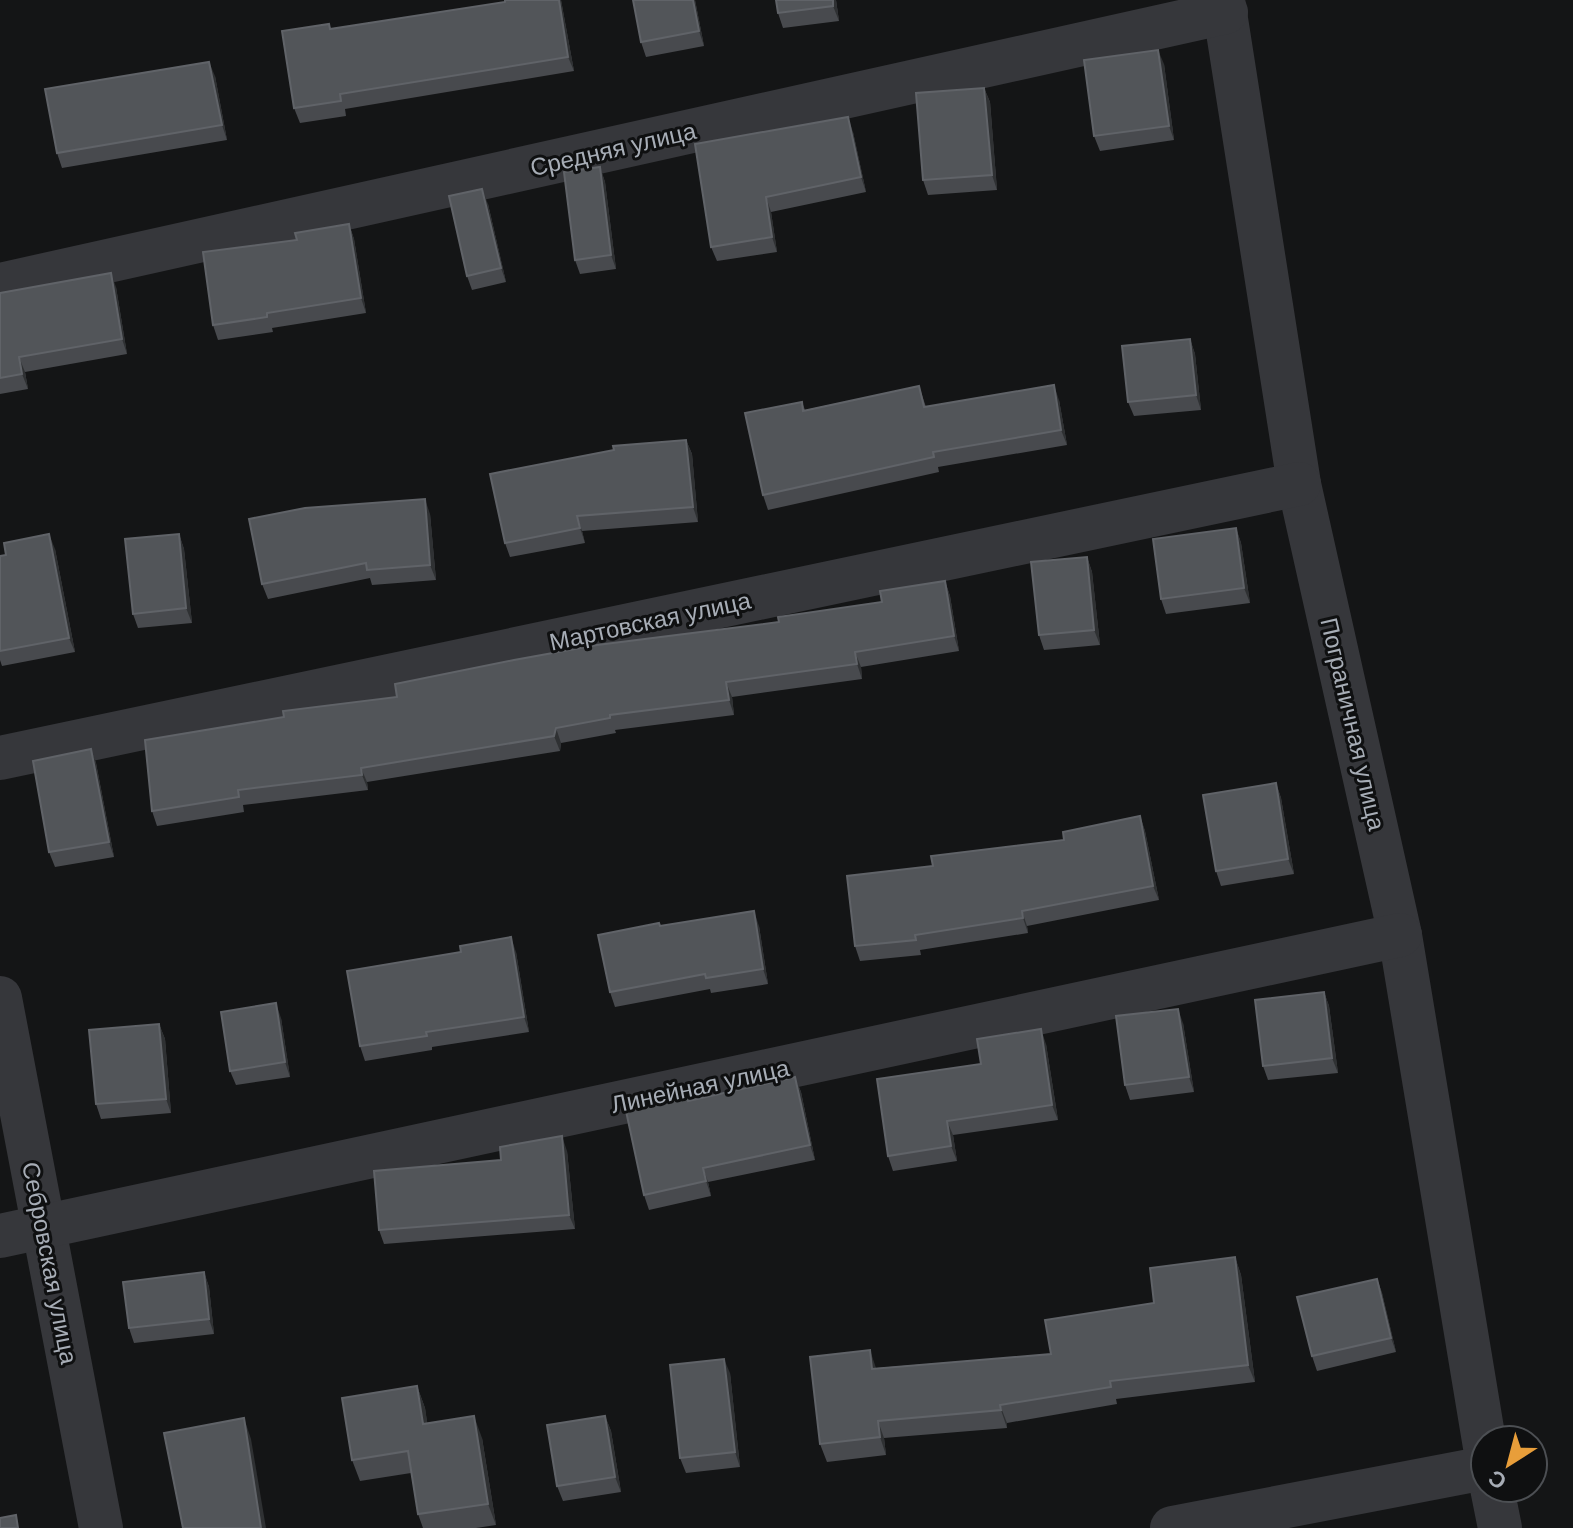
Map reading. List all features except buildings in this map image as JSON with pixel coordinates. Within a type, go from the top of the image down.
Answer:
[{"type":"street","name":"Средняя улица","points":[[0,285],[1225,6]]},
{"type":"street","name":"Пограничная улица","points":[[1225,6],[1299,484],[1400,935],[1481,1424]]},
{"type":"street","name":"Мартовская улица","points":[[0,758],[1299,484]]},
{"type":"street","name":"Линейная улица","points":[[0,1236],[1400,935]]},
{"type":"street","name":"Себровская улица","points":[[0,998],[101,1528]]},
{"type":"street","points":[[1172,1528],[1469,1471]]},
{"type":"street","points":[[1495,1504],[1500,1528]]}]
